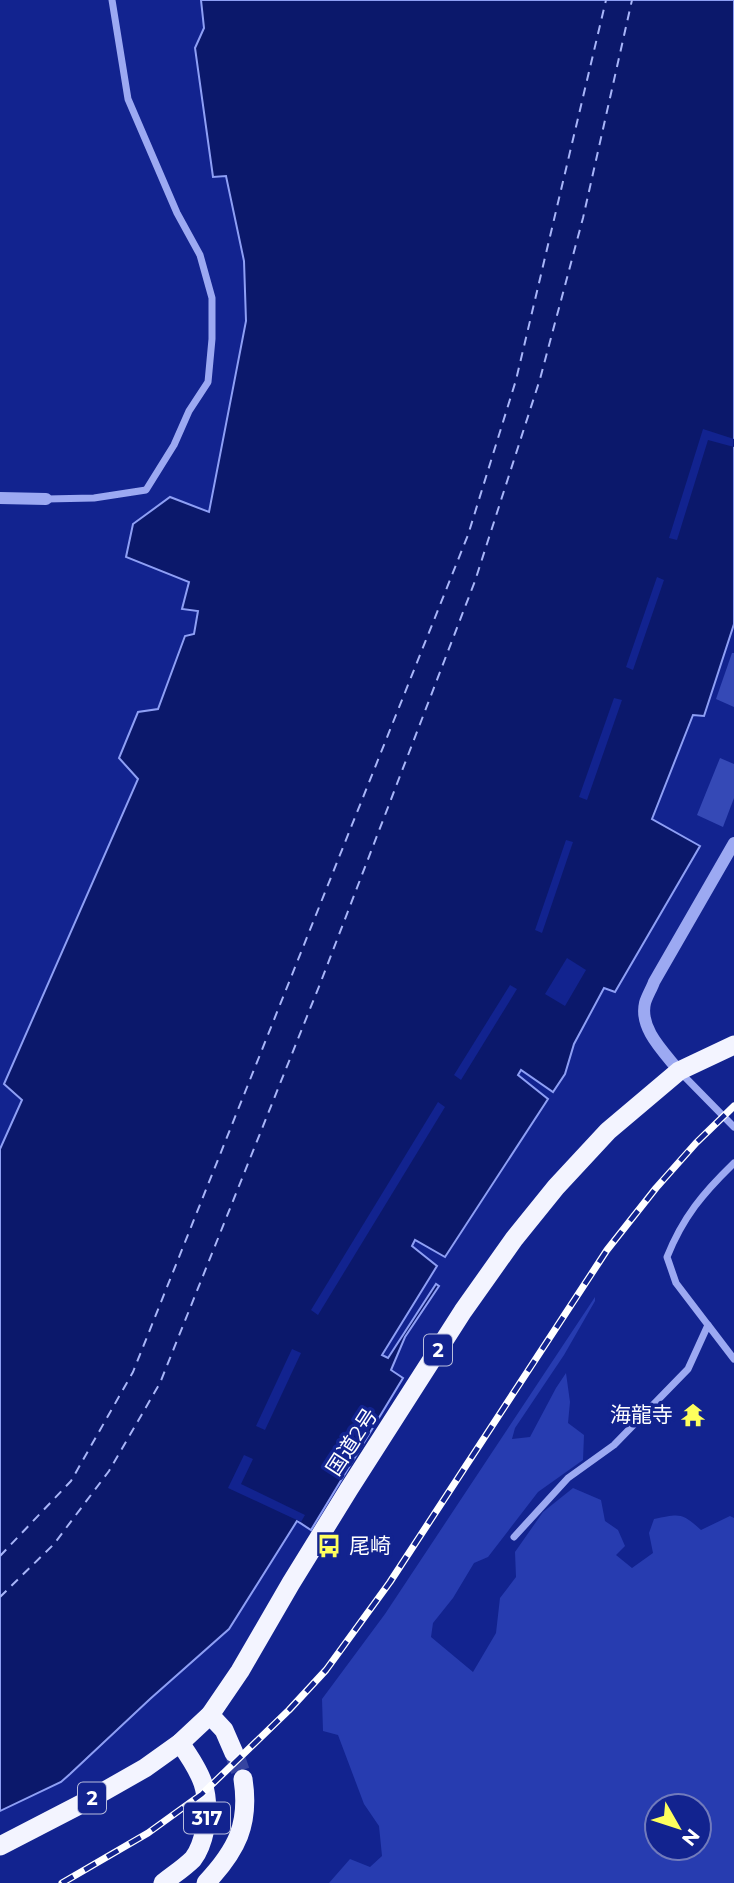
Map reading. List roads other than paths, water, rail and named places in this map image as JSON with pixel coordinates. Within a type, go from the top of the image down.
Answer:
[{"type":"highway","name":"国道2号","points":[[0,1846],[145,1768],[180,1743],[210,1715],[240,1671],[349,1489],[463,1311],[514,1239],[556,1187],[608,1131],[679,1071],[734,1045]]},
{"type":"highway","points":[[210,1715],[224,1730],[234,1753]]},
{"type":"highway","name":"317","points":[[163,1883],[195,1857],[203,1839],[207,1814],[208,1797],[199,1773],[180,1743]]},
{"type":"highway","name":"317","points":[[206,1883],[236,1844],[244,1824],[246,1801],[243,1779]]},
{"type":"street","points":[[0,498],[93,498],[146,490],[208,382],[212,298],[201,255],[177,213],[128,99],[112,0]]},
{"type":"street","points":[[734,843],[654,982],[645,1003],[645,1022],[652,1036],[679,1071],[734,1127]]},
{"type":"street","points":[[734,1163],[703,1193],[677,1231],[667,1257],[676,1283],[734,1359]]},
{"type":"street","points":[[514,1537],[568,1478],[614,1445],[688,1369],[708,1325]]},
{"type":"tunnel","points":[[234,1753],[243,1779]]},
{"type":"railway","points":[[62,1883],[148,1833],[202,1794],[289,1710],[326,1670],[390,1582],[607,1250],[656,1188],[734,1106]]},
{"type":"place","name":"海龍寺","points":[[693,1415]]},
{"type":"place","name":"尾崎","points":[[329,1546]]}]
